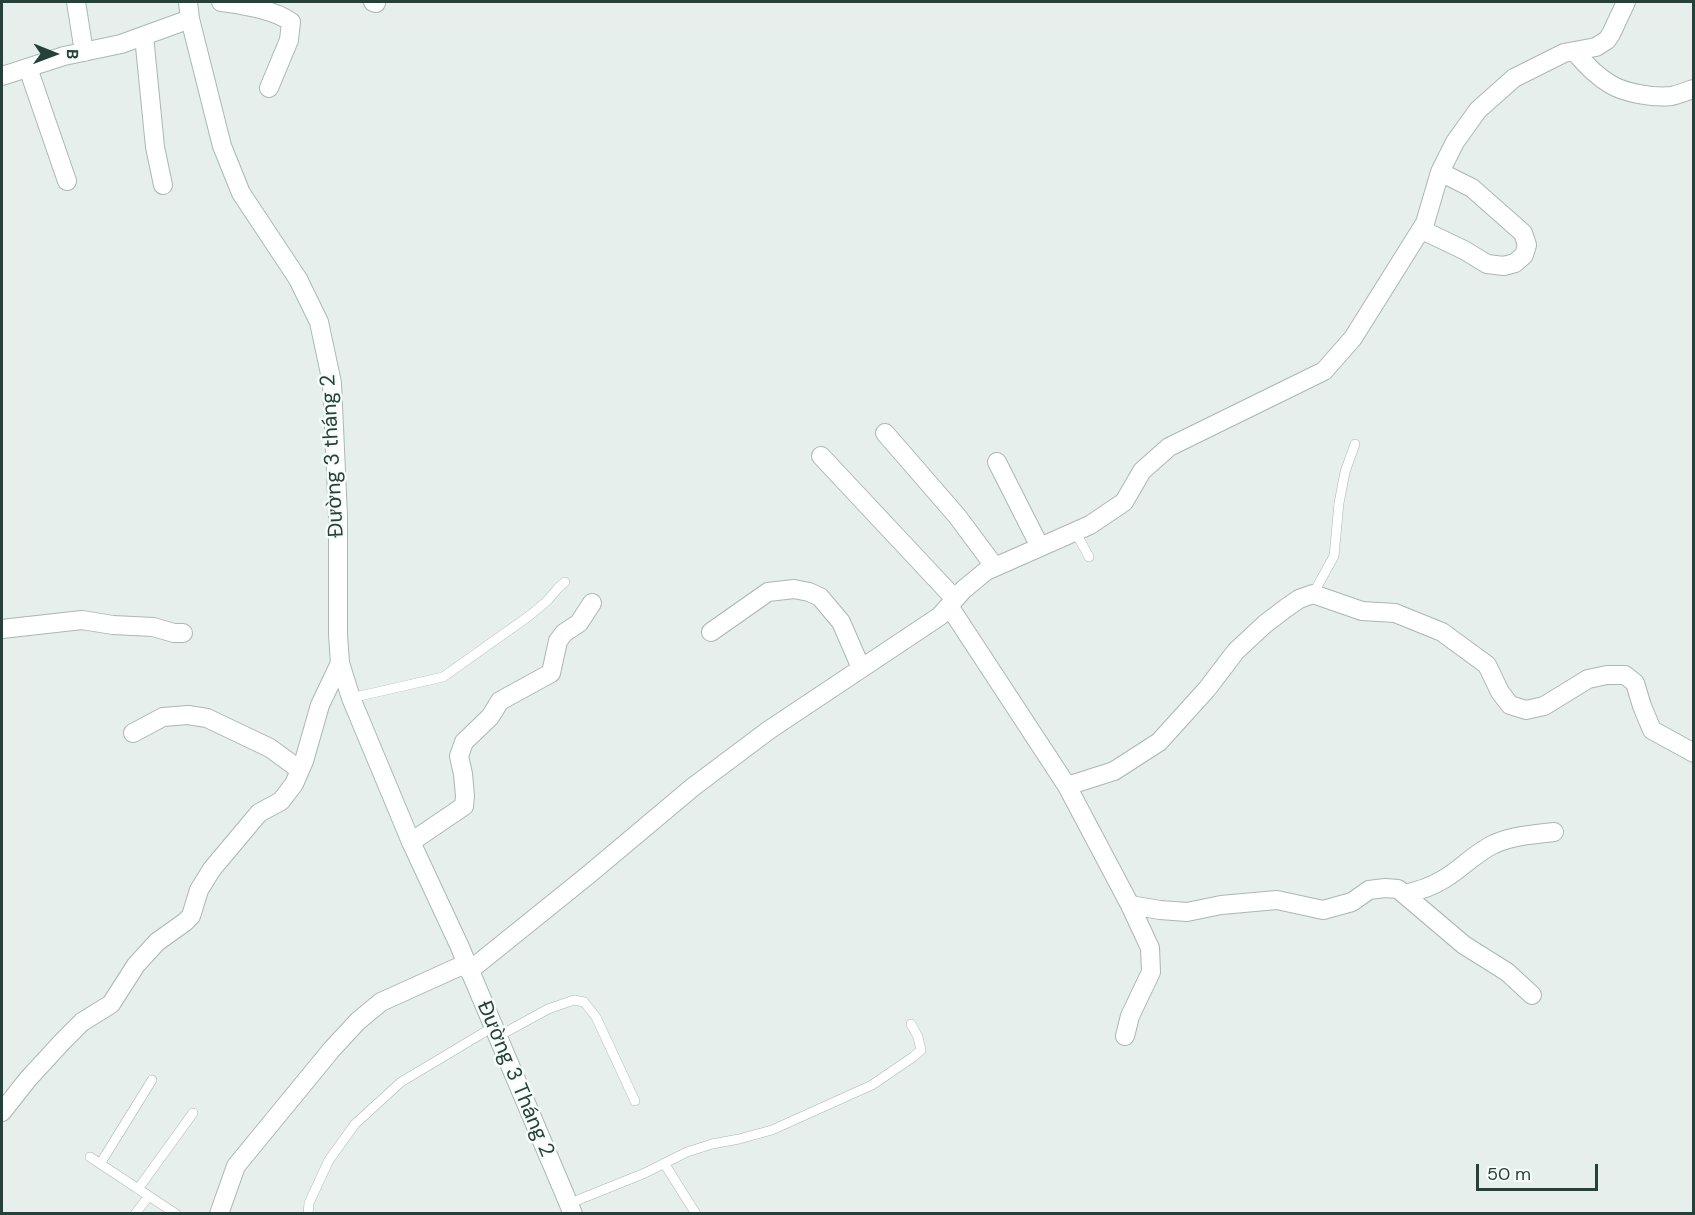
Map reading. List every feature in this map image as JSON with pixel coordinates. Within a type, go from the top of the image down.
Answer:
[{"type":"street","points":[[76,2],[84,52]]},
{"type":"street","points":[[220,2],[233,3],[283,16],[291,22],[289,40],[269,88]]},
{"type":"street","points":[[219,1214],[236,1167],[332,1049],[358,1021],[381,1002],[467,967],[587,876],[693,787],[769,730],[940,616],[963,590],[986,571],[1090,525],[1124,502],[1142,471],[1169,447],[1324,371],[1353,338],[1422,230],[1440,172],[1455,142],[1478,110],[1514,78],[1564,53],[1596,47],[1606,40],[1626,2]]},
{"type":"street","points":[[2,76],[64,56],[121,44],[144,36],[189,10]]},
{"type":"street","name":"Đường 3 tháng 2","points":[[189,10],[222,146],[241,194],[298,279],[319,322],[332,383],[338,516],[340,663],[351,698],[411,842],[459,945]]},
{"type":"street","points":[[144,36],[155,147],[163,185]]},
{"type":"street","points":[[1575,52],[1590,69],[1611,85],[1633,92],[1657,96],[1674,95],[1694,89]]},
{"type":"street","points":[[28,68],[67,181]]},
{"type":"street","points":[[1422,230],[1487,264],[1504,266],[1515,263],[1524,255],[1527,245],[1523,233],[1472,188],[1440,172]]},
{"type":"street","points":[[885,433],[957,516],[995,567]]},
{"type":"street","points":[[821,456],[952,603],[1067,786],[1130,904],[1150,948],[1151,972],[1130,1016],[1125,1036]]},
{"type":"street","points":[[997,462],[1040,547]]},
{"type":"street","points":[[711,632],[768,592],[794,589],[809,592],[820,597],[840,622],[861,668]]},
{"type":"street","points":[[1067,786],[1114,771],[1160,742],[1207,689],[1236,651],[1286,608],[1299,599],[1313,594],[1362,611],[1395,614],[1442,632],[1487,665],[1500,692],[1510,705],[1526,710],[1544,706],[1588,679],[1607,675],[1625,675],[1635,683],[1652,730],[1694,753]]},
{"type":"street","points":[[411,842],[464,806],[463,774],[459,756],[464,742],[490,717],[500,701],[551,673],[558,641],[564,633],[579,623],[592,603]]},
{"type":"street","points":[[2,630],[82,620],[113,625],[153,627],[183,633]]},
{"type":"street","points":[[2,1113],[28,1079],[82,1022],[111,1004],[136,965],[157,942],[191,916],[199,890],[212,869],[259,813],[281,801],[294,784],[304,761],[320,705],[340,663]]},
{"type":"street","points":[[133,732],[163,717],[188,715],[207,718],[270,748],[300,770]]},
{"type":"street","points":[[1404,894],[1423,890],[1445,878],[1494,844],[1533,834],[1554,832]]},
{"type":"street","points":[[1130,904],[1187,912],[1221,905],[1277,900],[1323,910],[1352,902],[1369,890],[1398,889],[1464,945],[1507,972],[1532,995]]},
{"type":"street","name":"Đường 3 Tháng 2","points":[[459,945],[570,1209]]},
{"type":"lane","points":[[1313,594],[1334,556],[1339,503],[1345,472],[1356,444]]},
{"type":"lane","points":[[1075,531],[1089,557]]},
{"type":"lane","points":[[351,698],[442,677],[529,616],[548,601],[565,582]]},
{"type":"lane","points":[[308,1214],[309,1203],[329,1160],[355,1124],[401,1082],[495,1032],[574,1000],[584,1002],[596,1017],[635,1101]]},
{"type":"lane","points":[[570,1209],[687,1152],[772,1130],[872,1085],[921,1050],[918,1037],[911,1024]]},
{"type":"lane","points":[[100,1164],[152,1080]]},
{"type":"lane","points":[[138,1189],[193,1113]]},
{"type":"lane","points":[[90,1157],[176,1214]]},
{"type":"lane","points":[[664,1163],[696,1214]]},
{"type":"lane","points":[[135,1214],[149,1196]]}]
